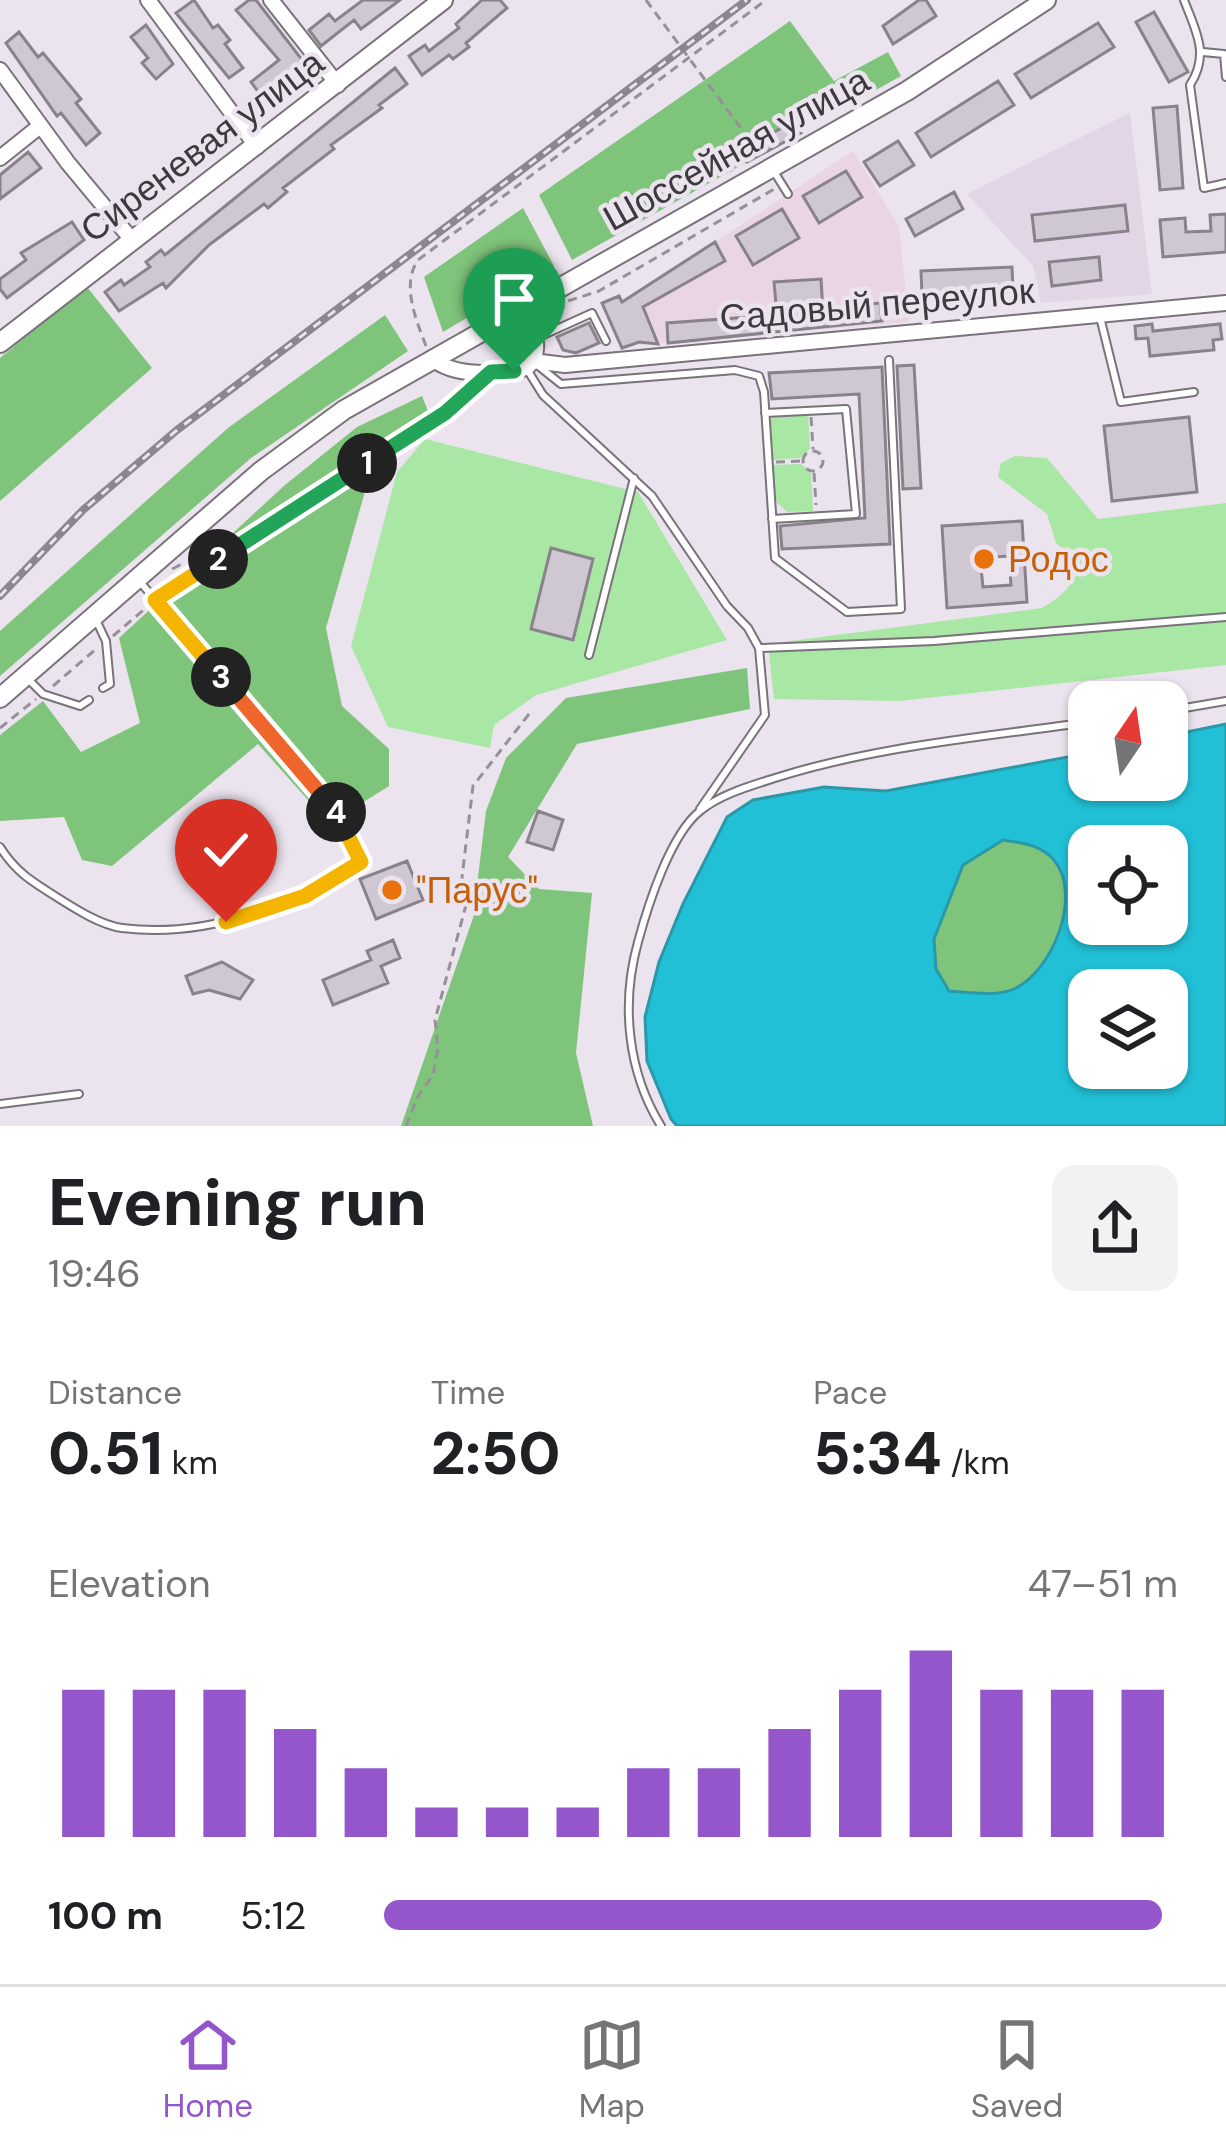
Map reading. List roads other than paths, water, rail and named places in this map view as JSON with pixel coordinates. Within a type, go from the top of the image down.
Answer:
[{"type":"main road","name":"Сиреневая улица","points":[[0,344],[443,0]]},
{"type":"main road","name":"Шоссейная улица","points":[[0,698],[261,471],[344,410],[907,91],[1046,0]]},
{"type":"street","points":[[148,0],[257,147]]},
{"type":"street","points":[[271,0],[338,85]]},
{"type":"street","points":[[0,70],[132,240]]},
{"type":"street","points":[[0,158],[40,127]]},
{"type":"street","name":"Садовый переулок","points":[[432,358],[454,370],[491,372],[1226,303]]},
{"type":"street","points":[[521,307],[539,337],[530,365]]},
{"type":"lane","points":[[1184,0],[1203,52],[1200,70],[1190,85],[1204,188],[1226,183]]},
{"type":"lane","points":[[1203,52],[1224,54],[1226,77]]},
{"type":"lane","points":[[772,166],[788,194]]},
{"type":"lane","points":[[539,337],[592,313],[606,341]]},
{"type":"lane","points":[[1100,314],[1121,402],[1194,392]]},
{"type":"lane","points":[[530,365],[561,384],[745,370],[762,382],[775,558],[847,612],[901,609],[890,360]]},
{"type":"lane","points":[[530,365],[543,395],[652,496],[759,648],[765,715],[698,812],[656,888],[633,959],[627,1000],[630,1043],[661,1126]]},
{"type":"lane","points":[[765,413],[847,409],[856,514],[772,519]]},
{"type":"lane","points":[[589,656],[634,478]]},
{"type":"lane","points":[[0,848],[16,872],[118,928],[188,928],[226,922],[305,896],[361,862],[338,813],[139,580]]},
{"type":"lane","points":[[759,648],[934,641],[1226,617]]},
{"type":"lane","points":[[95,619],[106,641],[110,684],[103,688]]},
{"type":"lane","points":[[26,676],[43,694],[80,706],[89,700]]},
{"type":"lane","points":[[1188,707],[1226,701]]},
{"type":"lane","points":[[698,812],[741,789],[850,757],[1068,725]]},
{"type":"lane","points":[[0,1104],[79,1094]]},
{"type":"water","points":[[1226,724],[1226,1126],[677,1126],[647,1061],[645,1017],[659,962],[727,817],[753,800],[824,787],[886,791],[1068,757],[1068,801],[1188,801],[1188,732]],"holes":[[[1003,840],[1030,845],[1054,860],[1065,892],[1060,931],[1041,966],[1014,989],[949,991],[936,969],[934,939],[963,865]]]},
{"type":"railway","points":[[0,596],[83,510],[177,430],[747,0]]},
{"type":"place","name":"Родос","points":[[984,559]]},
{"type":"place","name":"\"Парус\"","points":[[392,890]]}]
